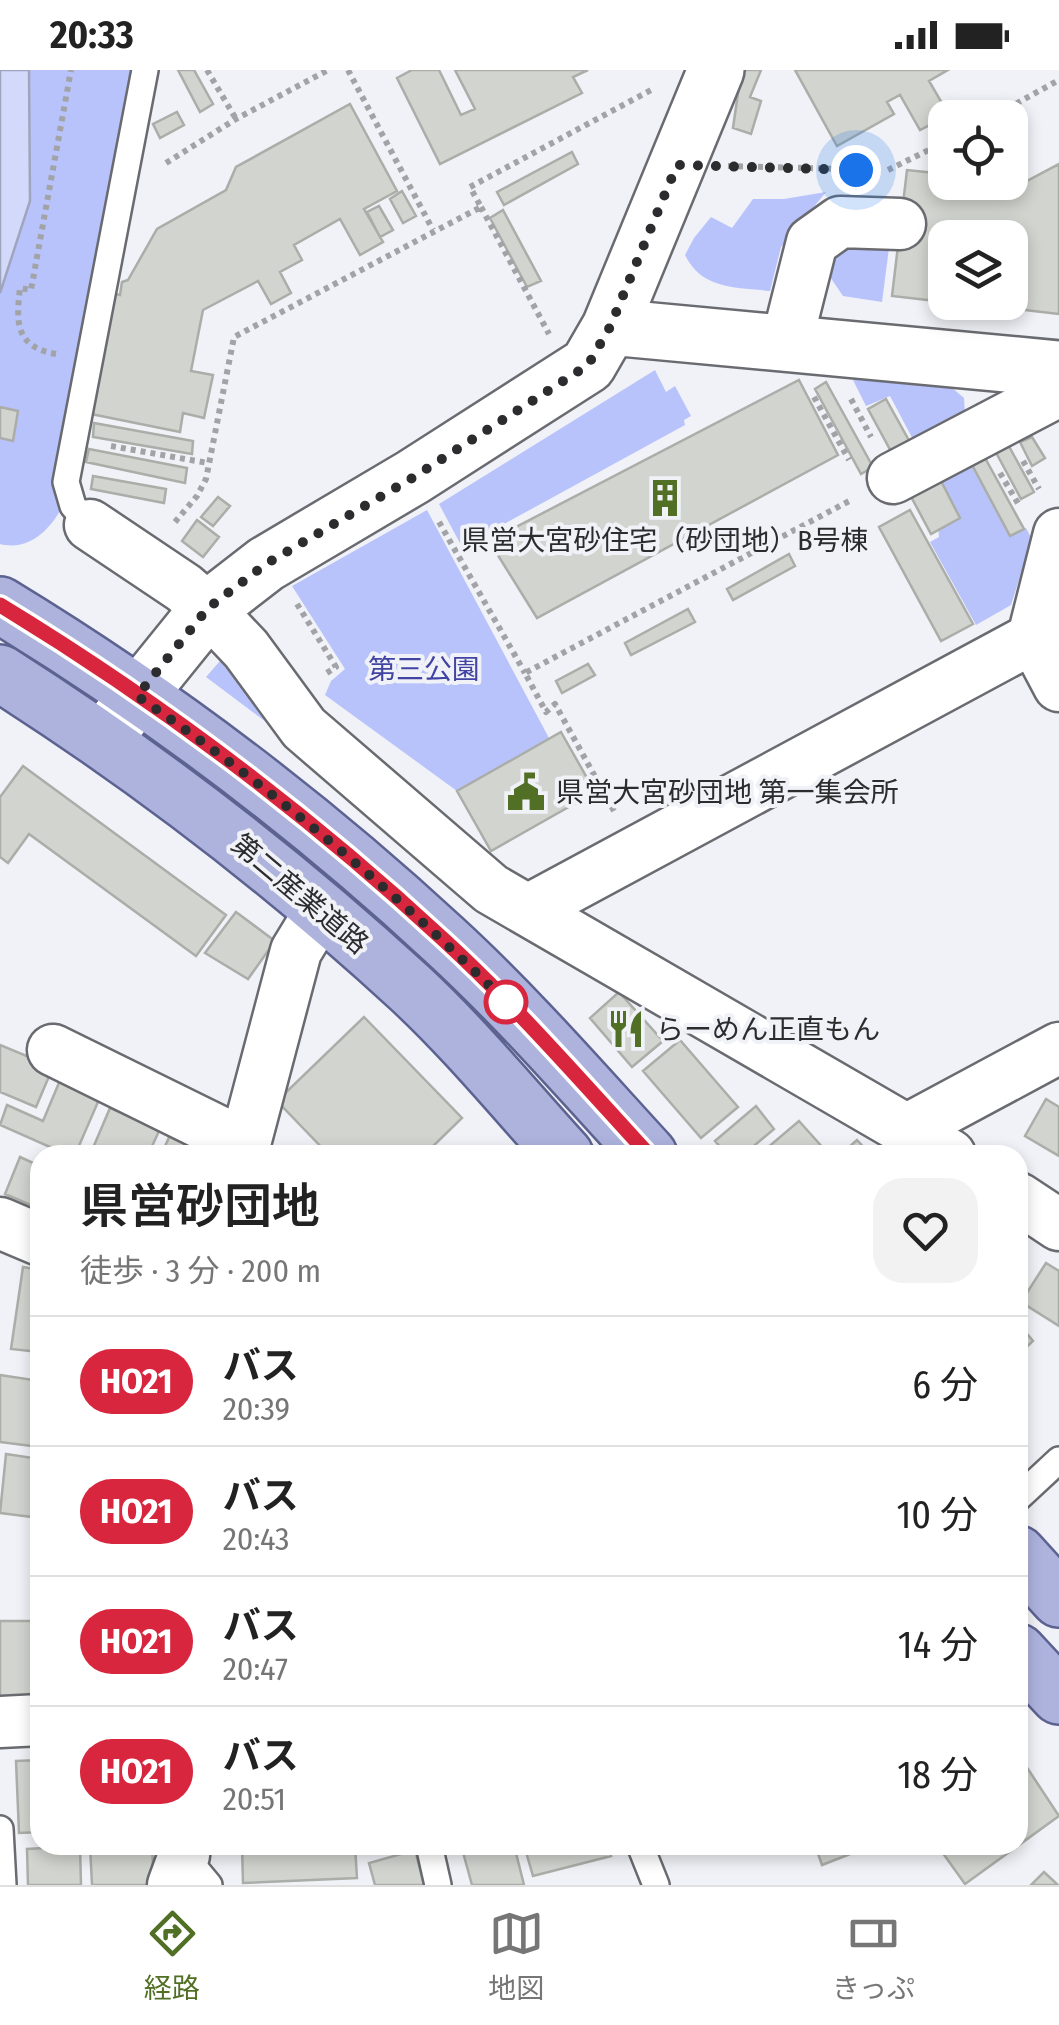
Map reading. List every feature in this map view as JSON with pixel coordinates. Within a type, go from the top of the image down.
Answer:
[{"type":"main road","points":[[0,605],[188,731],[346,852],[459,954],[640,1145]]},
{"type":"main road","name":"第二産業道路","points":[[0,673],[155,777],[321,910],[412,990],[556,1145]]},
{"type":"main road","points":[[1028,1565],[1059,1599]]},
{"type":"street","points":[[102,740],[208,608],[266,564],[414,477],[588,365],[610,327],[716,70]]},
{"type":"street","points":[[798,364],[812,242],[840,222],[900,224]]},
{"type":"street","points":[[610,327],[798,364],[1059,369]]},
{"type":"street","points":[[879,485],[1059,391]]},
{"type":"street","points":[[90,524],[208,608],[246,650],[304,728],[491,889],[934,1145]]},
{"type":"street","points":[[1051,530],[1046,630],[1059,686]]},
{"type":"street","points":[[528,910],[1046,630]]},
{"type":"street","points":[[244,1145],[296,952],[321,910]]},
{"type":"street","points":[[908,1129],[1059,1048]]},
{"type":"street","points":[[53,1050],[234,1145]]},
{"type":"street","points":[[1028,1205],[1059,1225]]},
{"type":"street","points":[[0,1223],[30,1236]]},
{"type":"street","points":[[0,1722],[30,1720]]},
{"type":"lane","points":[[90,524],[73,506],[66,482],[145,70]]},
{"type":"lane","points":[[1028,1489],[1059,1460]]},
{"type":"lane","points":[[0,1829],[3,1885]]},
{"type":"lane","points":[[431,1855],[438,1885]]},
{"type":"lane","points":[[644,1855],[656,1885]]},
{"type":"path","points":[[71,70],[31,290],[20,288],[16,319],[25,338],[39,350],[90,360]]},
{"type":"path","points":[[207,70],[236,119]]},
{"type":"path","points":[[122,191],[236,119],[328,70]]},
{"type":"path","points":[[348,70],[434,230]]},
{"type":"path","points":[[1023,100],[1059,80]]},
{"type":"path","points":[[572,375],[470,187],[654,88]]},
{"type":"path","points":[[875,170],[893,170],[928,151]]},
{"type":"path","points":[[677,165],[856,170]]},
{"type":"path","points":[[166,532],[198,496],[206,478],[234,337],[480,207]]},
{"type":"path","points":[[798,364],[879,485]]},
{"type":"path","points":[[846,390],[879,485]]},
{"type":"path","points":[[989,427],[1051,530]]},
{"type":"path","points":[[989,427],[1051,530]]},
{"type":"path","points":[[74,440],[208,463]]},
{"type":"path","points":[[414,477],[546,712],[555,704],[636,851]]},
{"type":"path","points":[[525,673],[879,485]]},
{"type":"green space","points":[[0,70],[145,70],[61,509],[50,525],[20,545],[0,544]]},
{"type":"green space","points":[[826,192],[781,247],[770,291],[710,281],[685,255],[711,217],[732,228],[753,199]]},
{"type":"green space","points":[[850,247],[889,248],[882,302],[843,296],[828,274],[838,255]]},
{"type":"green space","points":[[655,370],[666,392],[675,386],[691,416],[684,420],[685,425],[462,547],[439,504]]},
{"type":"green space","points":[[851,376],[951,387],[964,398],[965,415],[917,447],[890,396],[866,406]]},
{"type":"green space","points":[[965,454],[1010,537],[1026,528],[1032,539],[1011,605],[976,625],[930,542],[939,537],[934,471]]},
{"type":"green space","name":"第三公園","points":[[427,510],[549,738],[457,791],[325,695],[331,681],[345,669],[292,586]]},
{"type":"green space","points":[[220,661],[233,662],[278,731],[206,677]]},
{"type":"shaded area","points":[[0,70],[29,70],[30,201],[0,293]]},
{"type":"building","points":[[178,70],[194,70],[213,104],[200,112]]},
{"type":"building","points":[[412,70],[439,70],[461,115],[475,109],[455,70],[588,70],[573,77],[582,93],[440,164],[397,78]]},
{"type":"building","points":[[744,70],[761,70],[750,97],[761,101],[751,134],[733,128]]},
{"type":"building","points":[[795,70],[948,70],[929,81],[940,100],[928,100],[928,126],[920,130],[900,95],[887,102],[894,114],[837,146]]},
{"type":"building","points":[[350,104],[397,191],[364,209],[383,242],[360,255],[340,219],[294,245],[302,260],[280,272],[291,293],[271,304],[258,281],[203,310],[191,371],[213,375],[204,418],[183,413],[180,432],[91,414],[115,294],[120,295],[122,282],[128,280],[157,229],[226,190],[236,167]]},
{"type":"building","points":[[177,112],[184,125],[160,138],[153,124]]},
{"type":"building","points":[[572,152],[578,164],[504,205],[497,192]]},
{"type":"building","points":[[1059,164],[1059,314],[1028,310],[1028,220],[928,220],[928,300],[892,296],[907,170],[928,172],[928,200],[1028,200],[1028,180]]},
{"type":"building","points":[[402,191],[416,216],[403,223],[390,199]]},
{"type":"building","points":[[379,206],[393,230],[380,237],[367,212]]},
{"type":"building","points":[[503,210],[541,281],[527,287],[490,218]]},
{"type":"building","name":"県営大宮砂住宅（砂団地）B号棟","points":[[799,380],[838,455],[537,618],[489,541]]},
{"type":"building","points":[[826,382],[873,467],[861,474],[815,389]]},
{"type":"building","points":[[886,399],[912,446],[893,455],[868,409]]},
{"type":"building","points":[[0,407],[18,411],[13,441],[0,438]]},
{"type":"building","points":[[94,423],[193,441],[192,454],[93,437]]},
{"type":"building","points":[[1032,437],[1045,458],[1032,466],[1020,442]]},
{"type":"building","points":[[1005,439],[1034,492],[1021,499],[993,447]]},
{"type":"building","points":[[89,449],[187,468],[185,483],[86,462]]},
{"type":"building","points":[[984,456],[1024,529],[1010,536],[971,463]]},
{"type":"building","points":[[938,475],[960,518],[931,534],[908,491]]},
{"type":"building","points":[[93,476],[166,489],[164,503],[91,489]]},
{"type":"building","points":[[218,497],[230,506],[213,526],[201,517]]},
{"type":"building","points":[[910,510],[973,624],[941,641],[879,527]]},
{"type":"building","points":[[197,520],[219,537],[203,557],[182,541]]},
{"type":"building","points":[[789,554],[795,566],[733,600],[727,589]]},
{"type":"building","points":[[688,609],[695,622],[631,655],[625,643]]},
{"type":"building","points":[[588,664],[595,675],[562,693],[556,681]]},
{"type":"building","name":"県営大宮砂団地 第一集会所","points":[[561,732],[595,792],[491,851],[457,791]]},
{"type":"building","points":[[23,766],[226,915],[196,956],[29,834],[8,863],[0,857],[0,797]]},
{"type":"building","points":[[236,912],[275,941],[248,979],[205,953]]},
{"type":"building","name":"らーめん正直もん","points":[[619,992],[663,1041],[632,1067],[590,1018]]},
{"type":"building","points":[[364,1017],[462,1118],[434,1145],[319,1145],[277,1101]]},
{"type":"building","points":[[680,1040],[738,1107],[701,1138],[643,1071]]},
{"type":"building","points":[[0,1045],[53,1067],[36,1107],[0,1092]]},
{"type":"building","points":[[61,1078],[101,1095],[79,1145],[45,1145],[0,1125],[7,1105],[43,1121]]},
{"type":"building","points":[[1046,1099],[1059,1107],[1059,1156],[1025,1136]]},
{"type":"building","points":[[756,1106],[774,1129],[755,1145],[718,1145],[715,1141]]},
{"type":"building","points":[[110,1108],[160,1129],[153,1145],[94,1145]]},
{"type":"building","points":[[799,1121],[821,1145],[771,1145]]},
{"type":"building","points":[[171,1133],[199,1145],[166,1145]]},
{"type":"building","points":[[20,1157],[30,1162],[30,1205],[5,1194]]},
{"type":"building","points":[[1046,1263],[1059,1271],[1059,1326],[1028,1306],[1028,1291]]},
{"type":"building","points":[[23,1267],[30,1268],[30,1351],[11,1349]]},
{"type":"building","points":[[0,1375],[30,1380],[30,1446],[0,1442]]},
{"type":"building","points":[[6,1454],[30,1458],[30,1517],[0,1513]]},
{"type":"building","points":[[0,1621],[30,1621],[30,1696],[0,1697]]},
{"type":"building","points":[[30,1760],[30,1832],[19,1833],[16,1761]]},
{"type":"building","points":[[1028,1769],[1059,1816],[1028,1838]]},
{"type":"building","points":[[27,1849],[30,1855],[80,1855],[81,1885],[28,1885]]},
{"type":"building","points":[[90,1855],[152,1855],[154,1885],[92,1885]]},
{"type":"building","points":[[242,1855],[356,1855],[357,1878],[243,1883]]},
{"type":"building","points":[[397,1855],[416,1855],[424,1885],[375,1885],[369,1863]]},
{"type":"building","points":[[464,1855],[516,1855],[524,1885],[472,1885]]},
{"type":"building","points":[[527,1855],[611,1856],[533,1876]]},
{"type":"building","points":[[818,1855],[848,1855],[822,1865]]},
{"type":"building","points":[[944,1855],[1005,1855],[965,1884]]},
{"type":"building","points":[[1044,1872],[1058,1885],[1031,1885]]},
{"type":"bus line","name":"HO21","points":[[0,605],[188,731],[346,852],[446,942],[640,1145]]},
{"type":"place","name":"県営大宮砂住宅（砂団地）B号棟","points":[[665,498]]},
{"type":"place","name":"県営大宮砂団地 第一集会所","points":[[526,792]]},
{"type":"place","name":"らーめん正直もん","points":[[626,1029]]},
{"type":"route","points":[[506,1002],[510,1006],[346,852],[137,696],[208,608],[266,564],[414,477],[588,365],[610,327],[677,165],[856,170]]}]
